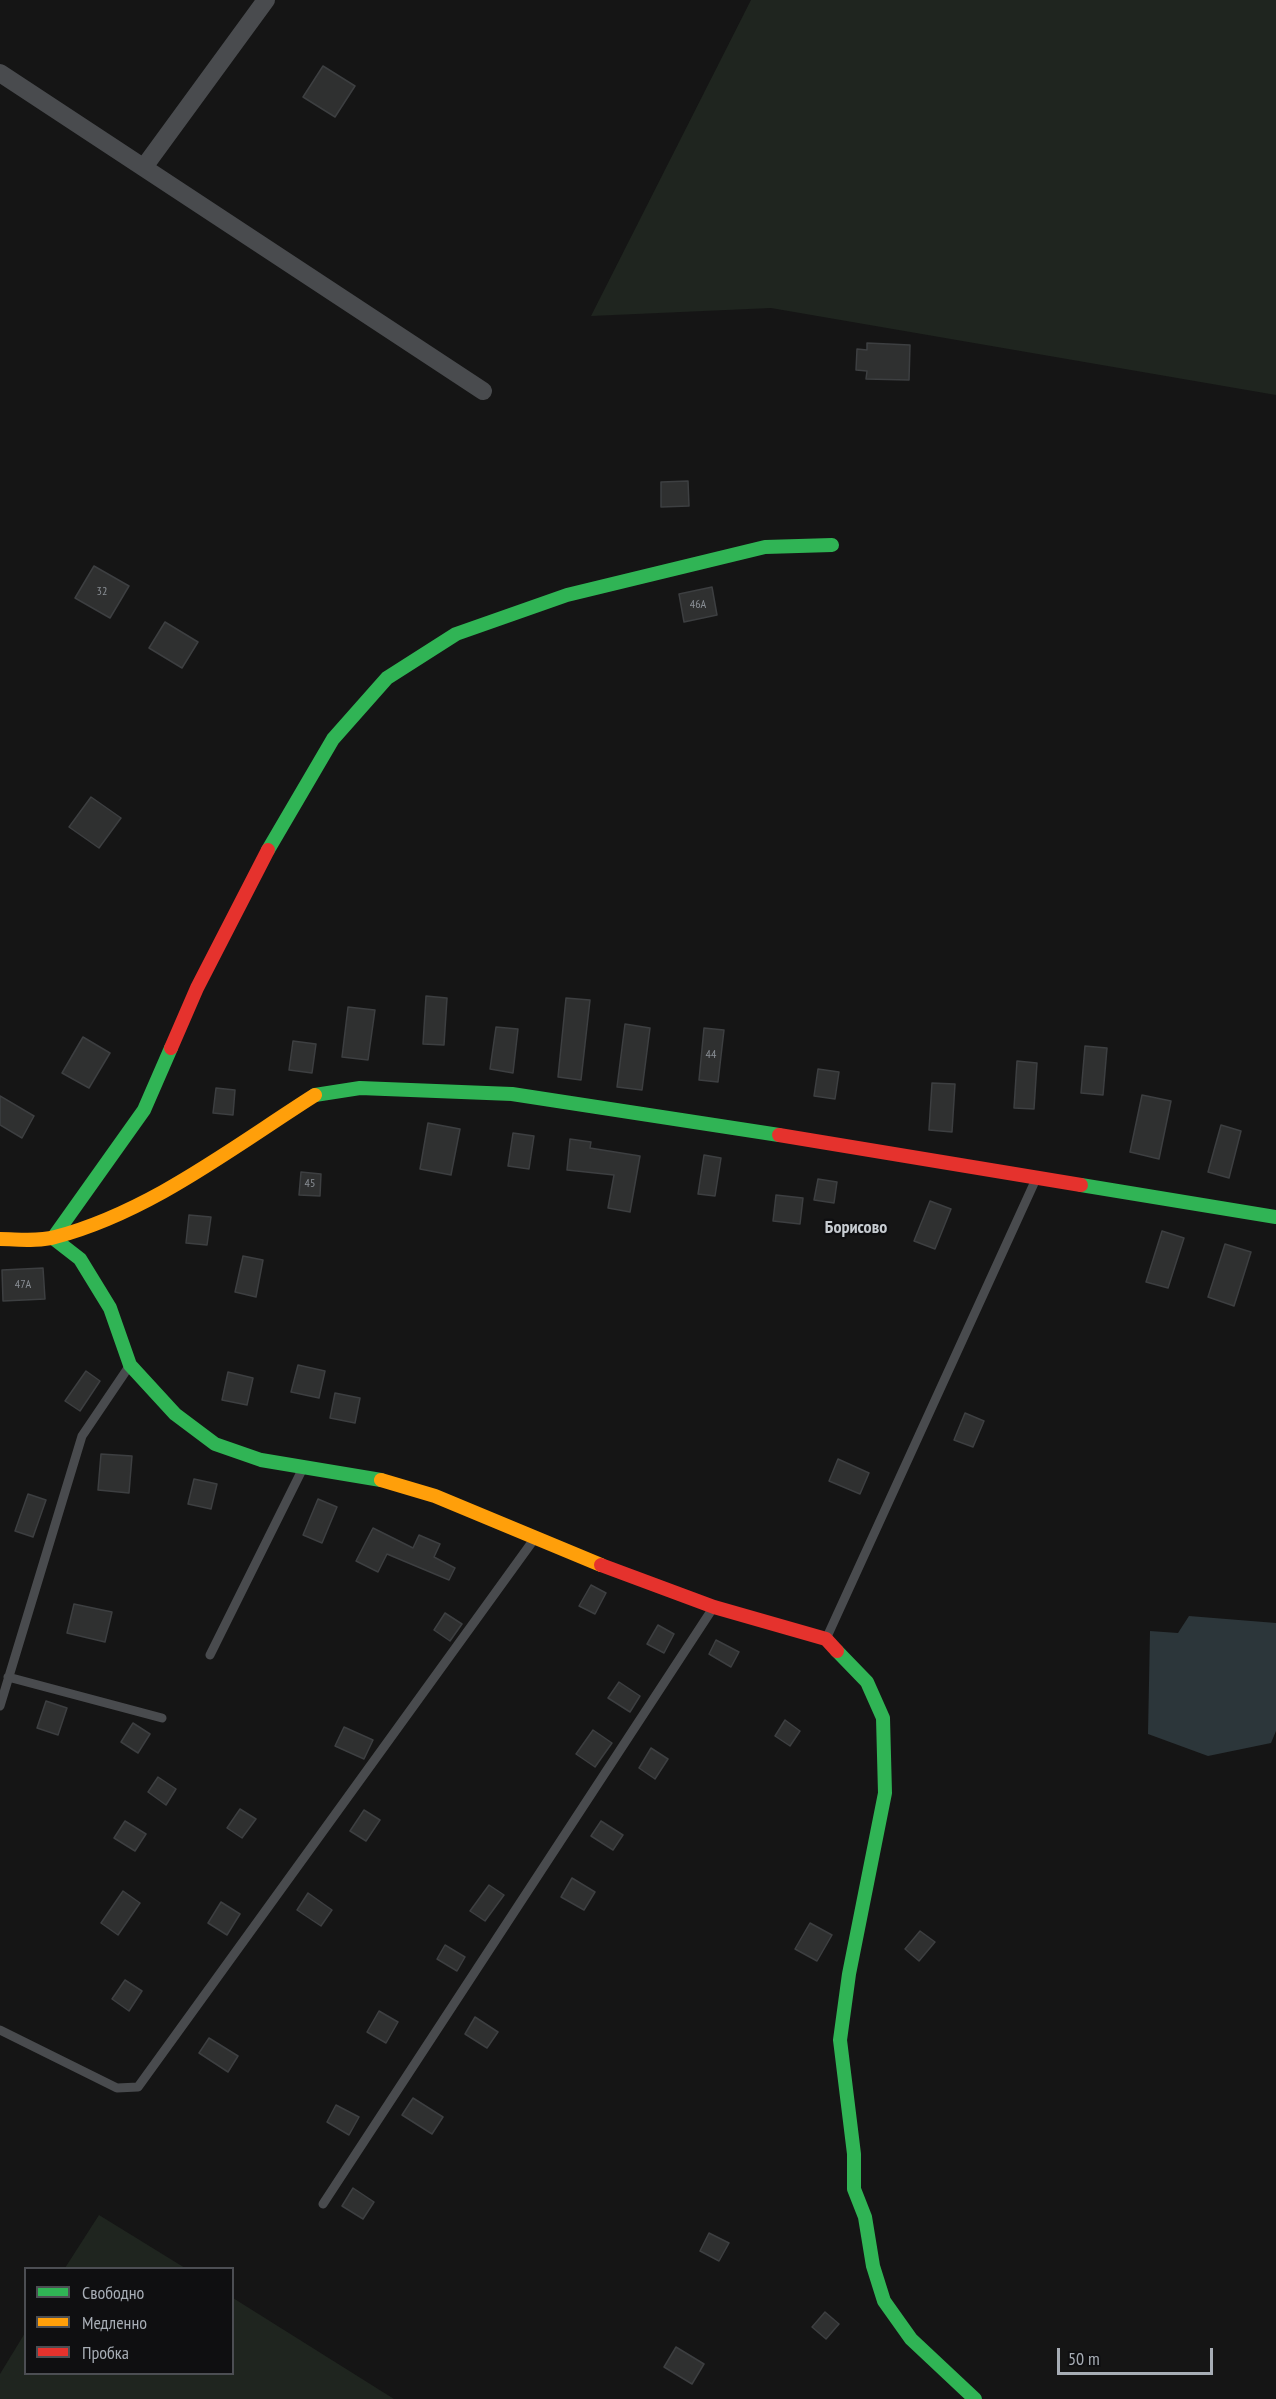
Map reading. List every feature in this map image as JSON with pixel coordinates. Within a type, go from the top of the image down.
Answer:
[{"type":"street","points":[[144,168],[266,0]]},
{"type":"street","points":[[0,73],[483,391]]},
{"type":"street","points":[[53,1238],[144,1110],[197,988],[284,819],[333,739],[387,678],[456,634],[567,595],[765,548],[832,545]]},
{"type":"street","points":[[0,1239],[53,1238],[116,1215],[173,1186],[317,1093],[360,1088],[438,1094],[512,1094],[1276,1217]]},
{"type":"street","points":[[53,1238],[80,1259],[98,1288],[110,1308],[130,1365],[175,1414],[215,1444],[261,1460],[386,1481],[435,1496],[535,1538],[714,1607],[826,1639],[867,1682],[883,1718],[885,1793],[849,1974],[840,2040],[854,2154],[854,2189],[865,2217],[873,2266],[885,2301],[911,2339],[975,2399]]},
{"type":"lane","points":[[826,1639],[1037,1177]]},
{"type":"lane","points":[[0,1706],[82,1436],[130,1365]]},
{"type":"lane","points":[[210,1655],[303,1468]]},
{"type":"lane","points":[[0,2030],[117,2088],[138,2086],[535,1538]]},
{"type":"lane","points":[[323,2204],[714,1607]]},
{"type":"lane","points":[[8,1677],[162,1718]]},
{"type":"shaded area","points":[[751,0],[1276,0],[1276,395],[771,308],[591,316]]},
{"type":"shaded area","points":[[1189,1616],[1276,1623],[1276,1731],[1271,1743],[1208,1756],[1148,1734],[1150,1631],[1178,1633]]},
{"type":"shaded area","points":[[99,2215],[183,2267],[66,2267]]},
{"type":"shaded area","points":[[234,2299],[394,2399],[0,2399],[0,2374],[24,2335],[24,2375],[234,2375]]},
{"type":"building","points":[[323,66],[355,86],[335,117],[303,97]]},
{"type":"building","points":[[867,343],[910,345],[909,380],[866,379],[867,371],[856,370],[857,349],[867,350]]},
{"type":"building","points":[[688,481],[689,506],[661,507],[661,482]]},
{"type":"building","points":[[94,566],[129,586],[110,618],[75,598]]},
{"type":"building","points":[[712,587],[717,615],[684,622],[679,594]]},
{"type":"building","points":[[165,622],[198,642],[182,668],[149,648]]},
{"type":"building","points":[[91,797],[121,818],[99,848],[69,827]]},
{"type":"building","points":[[426,996],[447,998],[444,1045],[423,1044]]},
{"type":"building","points":[[566,998],[590,1000],[581,1080],[558,1077]]},
{"type":"building","points":[[348,1007],[375,1010],[368,1060],[342,1057]]},
{"type":"building","points":[[625,1024],[650,1028],[642,1090],[617,1087]]},
{"type":"building","points":[[496,1027],[518,1029],[513,1073],[490,1069]]},
{"type":"building","points":[[704,1028],[724,1030],[718,1082],[699,1080]]},
{"type":"building","points":[[83,1037],[110,1053],[89,1088],[62,1073]]},
{"type":"building","points":[[293,1041],[316,1044],[312,1073],[289,1070]]},
{"type":"building","points":[[1085,1046],[1107,1048],[1103,1095],[1081,1093]]},
{"type":"building","points":[[1017,1061],[1037,1063],[1034,1109],[1014,1108]]},
{"type":"building","points":[[818,1069],[839,1072],[835,1099],[814,1096]]},
{"type":"building","points":[[932,1083],[955,1084],[952,1132],[929,1130]]},
{"type":"building","points":[[216,1088],[235,1090],[233,1115],[213,1113]]},
{"type":"building","points":[[1142,1095],[1171,1101],[1159,1159],[1130,1152]]},
{"type":"building","points":[[0,1096],[34,1116],[22,1138],[0,1125]]},
{"type":"building","points":[[428,1123],[460,1129],[451,1175],[420,1169]]},
{"type":"building","points":[[1221,1125],[1241,1131],[1229,1178],[1208,1172]]},
{"type":"building","points":[[513,1133],[534,1136],[529,1169],[508,1166]]},
{"type":"building","points":[[570,1139],[591,1142],[590,1148],[640,1156],[630,1212],[608,1208],[614,1175],[567,1170]]},
{"type":"building","points":[[704,1155],[721,1158],[715,1196],[698,1194]]},
{"type":"building","points":[[301,1172],[321,1174],[320,1196],[299,1195]]},
{"type":"building","points":[[818,1179],[837,1182],[834,1203],[814,1200]]},
{"type":"building","points":[[776,1195],[803,1198],[800,1224],[773,1221]]},
{"type":"building","points":[[930,1201],[951,1209],[935,1249],[914,1241]]},
{"type":"building","points":[[189,1215],[211,1217],[207,1245],[186,1243]]},
{"type":"building","points":[[1162,1231],[1184,1238],[1168,1288],[1146,1282]]},
{"type":"building","points":[[1225,1244],[1251,1252],[1234,1306],[1208,1297]]},
{"type":"building","points":[[243,1256],[263,1260],[256,1297],[235,1292]]},
{"type":"building","points":[[43,1268],[45,1299],[3,1301],[2,1270]]},
{"type":"building","points":[[298,1365],[325,1371],[319,1398],[291,1392]]},
{"type":"building","points":[[86,1371],[100,1381],[80,1411],[65,1401]]},
{"type":"building","points":[[228,1372],[253,1378],[247,1405],[222,1400]]},
{"type":"building","points":[[335,1393],[360,1398],[355,1423],[330,1418]]},
{"type":"building","points":[[965,1413],[984,1421],[973,1447],[954,1440]]},
{"type":"building","points":[[101,1454],[132,1456],[129,1493],[98,1490]]},
{"type":"building","points":[[838,1459],[869,1473],[860,1494],[829,1481]]},
{"type":"building","points":[[194,1479],[217,1484],[211,1509],[188,1504]]},
{"type":"building","points":[[28,1494],[46,1500],[33,1537],[15,1531]]},
{"type":"building","points":[[318,1499],[337,1507],[322,1543],[303,1535]]},
{"type":"building","points":[[373,1528],[413,1548],[419,1535],[440,1544],[434,1557],[455,1568],[449,1580],[387,1554],[378,1572],[356,1561]]},
{"type":"building","points":[[591,1585],[606,1593],[595,1614],[579,1606]]},
{"type":"building","points":[[74,1604],[112,1612],[105,1642],[67,1633]]},
{"type":"building","points":[[445,1613],[462,1624],[450,1641],[434,1630]]},
{"type":"building","points":[[658,1625],[674,1634],[664,1653],[647,1644]]},
{"type":"building","points":[[716,1640],[739,1652],[731,1667],[709,1654]]},
{"type":"building","points":[[619,1682],[640,1696],[630,1712],[608,1698]]},
{"type":"building","points":[[46,1701],[67,1708],[58,1735],[37,1728]]},
{"type":"building","points":[[785,1720],[800,1731],[790,1746],[775,1736]]},
{"type":"building","points":[[133,1723],[150,1734],[138,1753],[121,1742]]},
{"type":"building","points":[[344,1727],[373,1740],[364,1759],[335,1746]]},
{"type":"building","points":[[593,1730],[612,1743],[595,1767],[576,1754]]},
{"type":"building","points":[[651,1748],[668,1759],[655,1779],[639,1768]]},
{"type":"building","points":[[158,1777],[176,1789],[166,1805],[148,1792]]},
{"type":"building","points":[[240,1809],[256,1819],[242,1838],[227,1828]]},
{"type":"building","points":[[364,1810],[380,1820],[366,1841],[350,1831]]},
{"type":"building","points":[[125,1821],[146,1834],[135,1851],[114,1838]]},
{"type":"building","points":[[601,1821],[623,1835],[613,1850],[591,1836]]},
{"type":"building","points":[[572,1878],[595,1892],[584,1910],[561,1897]]},
{"type":"building","points":[[489,1885],[504,1895],[485,1921],[470,1911]]},
{"type":"building","points":[[123,1891],[140,1903],[118,1935],[101,1923]]},
{"type":"building","points":[[308,1893],[332,1910],[321,1926],[297,1910]]},
{"type":"building","points":[[221,1902],[240,1914],[227,1935],[208,1923]]},
{"type":"building","points":[[810,1923],[832,1935],[817,1961],[795,1949]]},
{"type":"building","points":[[920,1931],[935,1942],[919,1961],[905,1949]]},
{"type":"building","points":[[445,1945],[465,1957],[457,1971],[437,1959]]},
{"type":"building","points":[[125,1980],[142,1991],[129,2011],[112,1999]]},
{"type":"building","points":[[379,2011],[398,2022],[386,2043],[367,2032]]},
{"type":"building","points":[[475,2017],[498,2032],[487,2048],[465,2034]]},
{"type":"building","points":[[209,2038],[238,2056],[228,2072],[199,2053]]},
{"type":"building","points":[[413,2098],[443,2117],[432,2134],[402,2115]]},
{"type":"building","points":[[336,2105],[359,2117],[349,2135],[327,2122]]},
{"type":"building","points":[[353,2188],[374,2202],[363,2219],[342,2206]]},
{"type":"building","points":[[709,2233],[729,2243],[719,2261],[700,2251]]},
{"type":"building","points":[[825,2312],[839,2324],[826,2339],[812,2327]]},
{"type":"building","points":[[676,2347],[704,2364],[692,2384],[664,2367]]},
{"type":"traffic: fast","points":[[268,850],[333,739],[387,678],[456,634],[567,595],[765,547],[832,545]]},
{"type":"traffic: fast","points":[[171,1048],[144,1110],[53,1238],[80,1259],[110,1308],[130,1365],[175,1414],[215,1444],[261,1460],[381,1480]]},
{"type":"traffic: fast","points":[[315,1095],[360,1088],[512,1094],[779,1135]]},
{"type":"traffic: fast","points":[[1081,1185],[1276,1217]]},
{"type":"traffic: fast","points":[[837,1651],[867,1682],[883,1718],[885,1793],[849,1974],[840,2040],[854,2154],[854,2189],[865,2217],[873,2266],[884,2301],[911,2339],[975,2399]]},
{"type":"traffic: slow","points":[[0,1239],[48,1239],[90,1226],[124,1212],[190,1176],[315,1095]]},
{"type":"traffic: slow","points":[[381,1480],[435,1496],[601,1565]]},
{"type":"traffic: jam","points":[[171,1048],[197,988],[268,850]]},
{"type":"traffic: jam","points":[[779,1135],[1081,1185]]},
{"type":"traffic: jam","points":[[601,1565],[714,1607],[826,1639],[837,1651]]},
{"type":"district","name":"Борисово","points":[[856,1228]]}]
